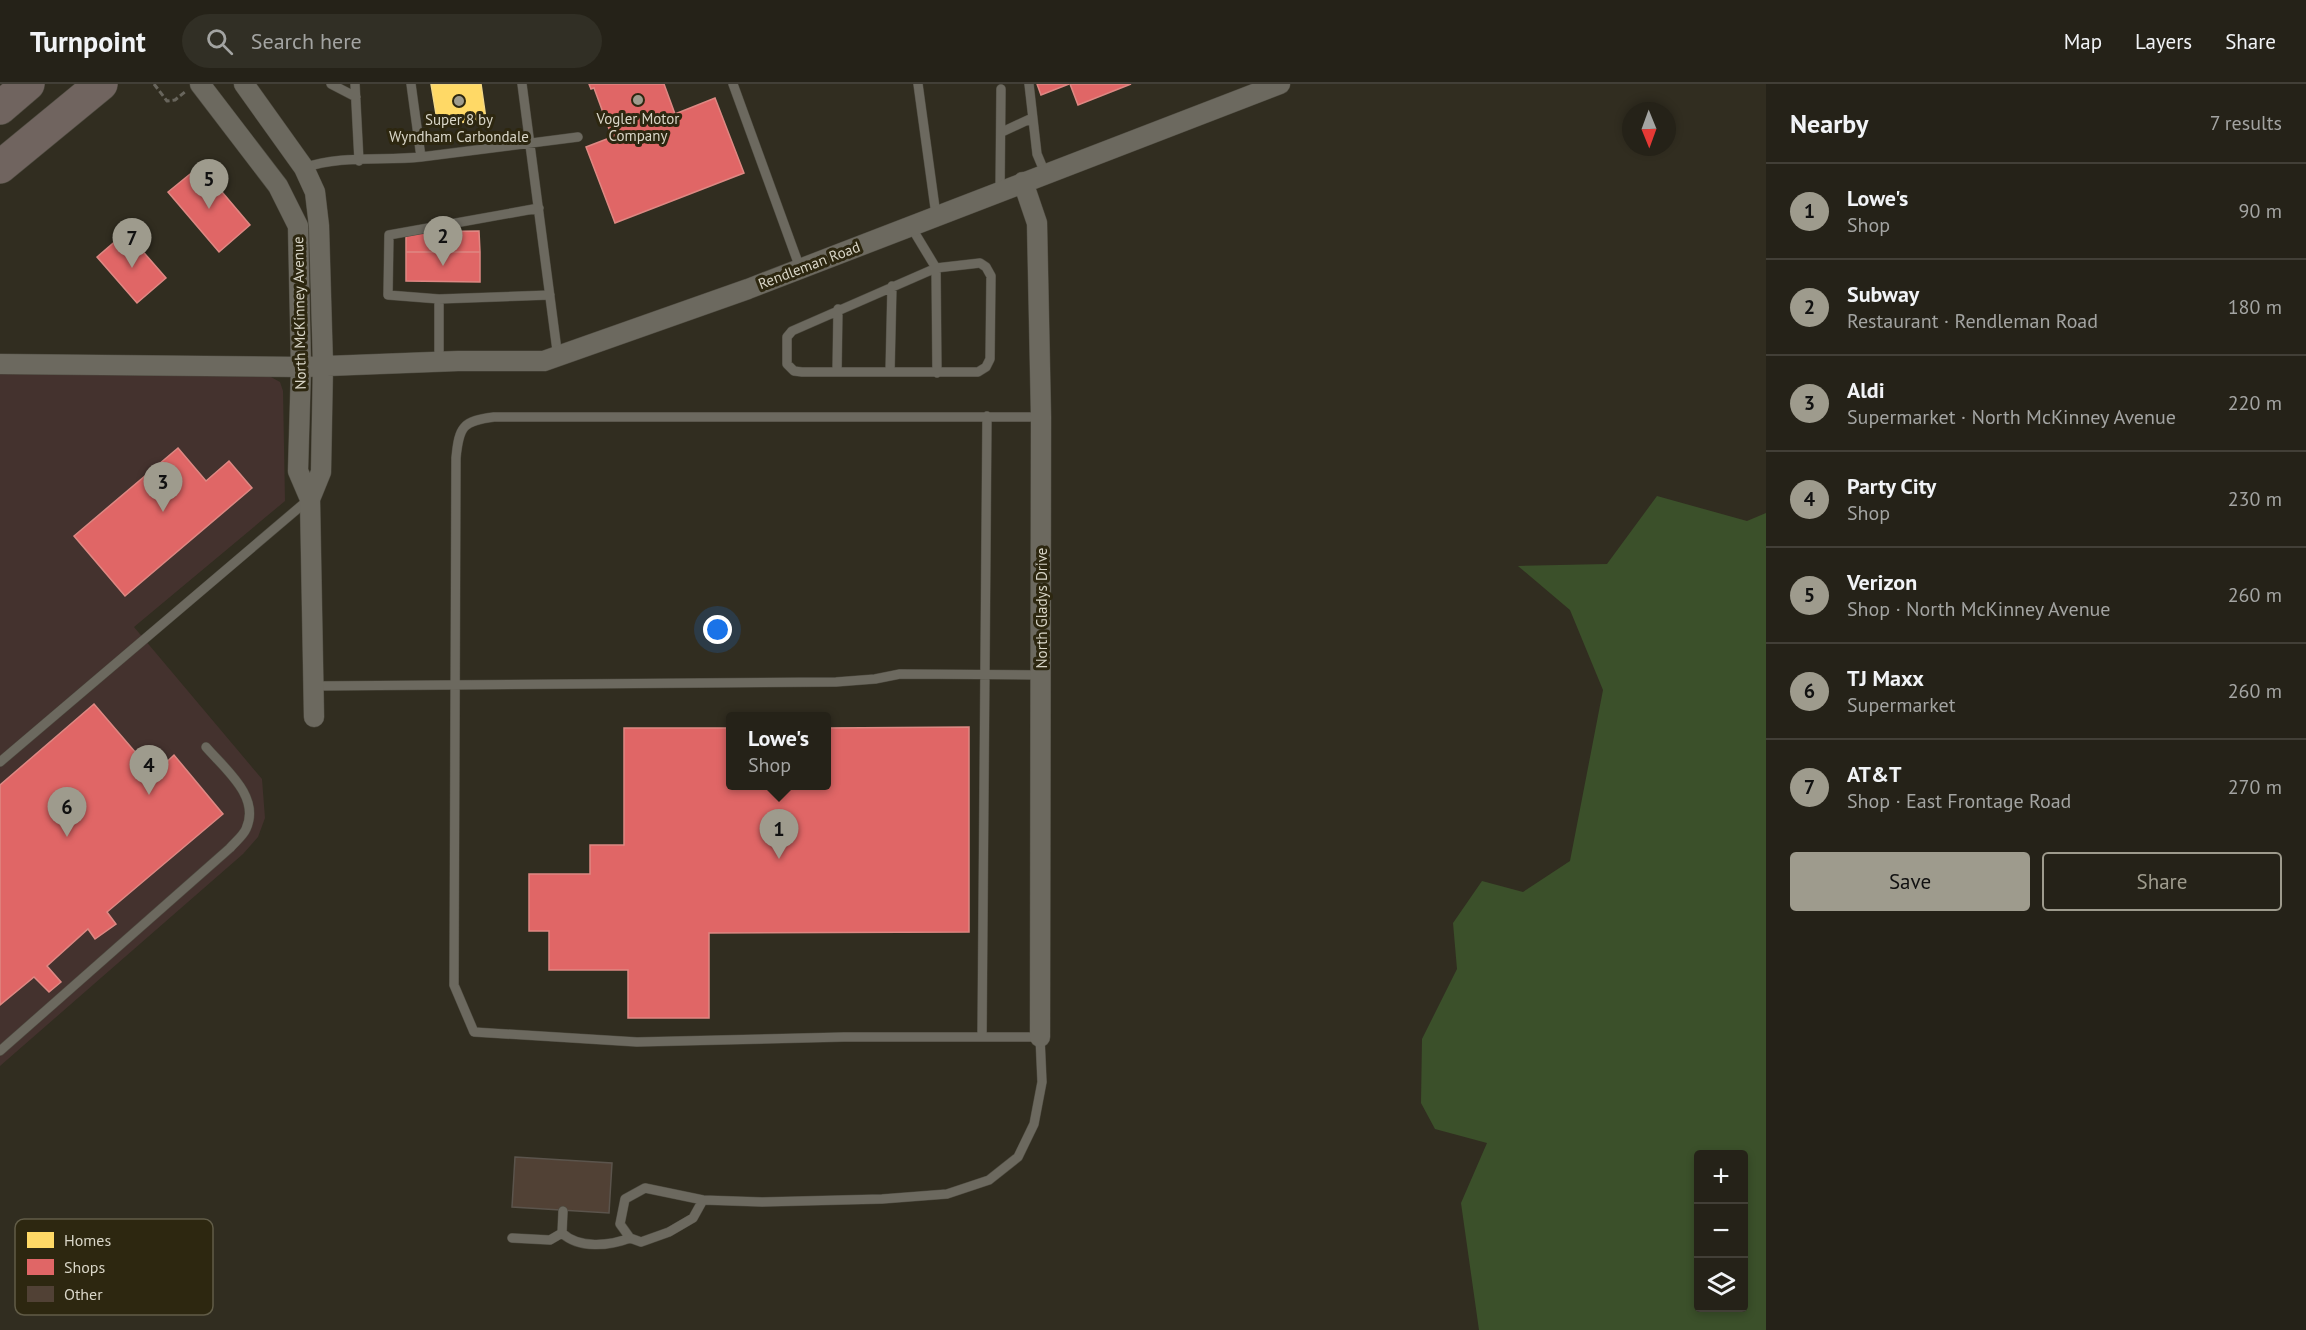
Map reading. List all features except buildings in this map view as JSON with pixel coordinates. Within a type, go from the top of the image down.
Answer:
[{"type":"highway","points":[[0,108],[28,84]]},
{"type":"highway","points":[[0,167],[101,84]]},
{"type":"street","name":"North McKinney Avenue","points":[[200,84],[278,186],[298,226],[301,367],[298,471],[310,499],[314,717]]},
{"type":"street","name":"North McKinney Avenue","points":[[244,84],[303,168],[315,192],[319,226],[323,365],[321,472],[310,499]]},
{"type":"street","name":"Rendleman Road","points":[[0,364],[301,367],[439,361],[544,361],[558,358],[1280,84]]},
{"type":"street","name":"North Gladys Drive","points":[[1023,182],[1037,223],[1041,417],[1040,1037]]},
{"type":"lane","points":[[331,84],[356,97]]},
{"type":"lane","points":[[355,84],[358,161]]},
{"type":"lane","points":[[411,84],[421,156]]},
{"type":"lane","points":[[522,84],[558,358]]},
{"type":"lane","points":[[733,84],[800,268]]},
{"type":"lane","points":[[918,84],[936,215]]},
{"type":"lane","points":[[1029,84],[1037,154],[1045,173]]},
{"type":"lane","points":[[1000,190],[1002,89]]},
{"type":"lane","points":[[1002,132],[1032,118]]},
{"type":"lane","points":[[303,168],[322,161],[358,161],[421,156],[578,137]]},
{"type":"lane","points":[[539,208],[389,235],[388,295],[439,299],[550,295]]},
{"type":"lane","points":[[910,225],[936,268],[937,373]]},
{"type":"lane","points":[[980,263],[986,267],[991,276],[990,359],[986,368],[978,372],[837,372],[794,371],[787,364],[787,337],[809,321],[892,286],[936,268],[980,263]]},
{"type":"lane","points":[[890,372],[892,286]]},
{"type":"lane","points":[[439,299],[439,361]]},
{"type":"lane","points":[[837,372],[838,309]]},
{"type":"lane","points":[[982,1037],[987,416]]},
{"type":"lane","points":[[703,1200],[693,1218],[669,1232],[642,1242],[630,1238],[620,1224],[625,1199],[645,1188],[703,1200],[762,1202],[882,1199],[947,1194],[989,1180],[1018,1157],[1034,1124],[1042,1082],[1040,1037],[637,1042],[474,1032],[454,985],[457,683],[456,458],[462,429],[469,422],[494,417],[1041,417]]},
{"type":"lane","points":[[0,762],[310,499]]},
{"type":"lane","points":[[314,686],[457,683],[837,682],[875,679],[900,674],[1041,675]]},
{"type":"lane","points":[[0,1051],[230,848],[246,829],[248,803],[243,790],[206,747]]},
{"type":"lane","points":[[563,1211],[562,1233],[569,1240],[592,1245],[614,1244],[630,1238]]},
{"type":"lane","points":[[512,1238],[550,1240],[562,1233]]},
{"type":"path","points":[[154,84],[167,101],[175,100],[182,94]]},
{"type":"shaded area","points":[[0,373],[269,376],[280,382],[283,391],[285,501],[134,627],[262,779],[265,818],[258,837],[243,854],[0,1066]]},
{"type":"green space","points":[[1657,496],[1747,521],[1766,513],[1766,1330],[1479,1330],[1461,1203],[1487,1143],[1435,1129],[1421,1103],[1422,1039],[1457,969],[1453,923],[1482,881],[1523,892],[1570,861],[1603,690],[1570,610],[1518,566],[1607,564]]},
{"type":"place","name":"Vogler Motor Company","points":[[638,100]]},
{"type":"place","name":"Super 8 by Wyndham Carbondale","points":[[459,101]]},
{"type":"place","name":"Verizon","points":[[209,209]]},
{"type":"place","name":"Subway","points":[[443,266]]},
{"type":"place","name":"AT&T","points":[[132,268]]},
{"type":"place","name":"Aldi","points":[[163,512]]},
{"type":"place","name":"Party City","points":[[149,795]]},
{"type":"place","name":"TJ Maxx","points":[[67,837]]},
{"type":"place","name":"Lowe's","points":[[779,859]]}]
